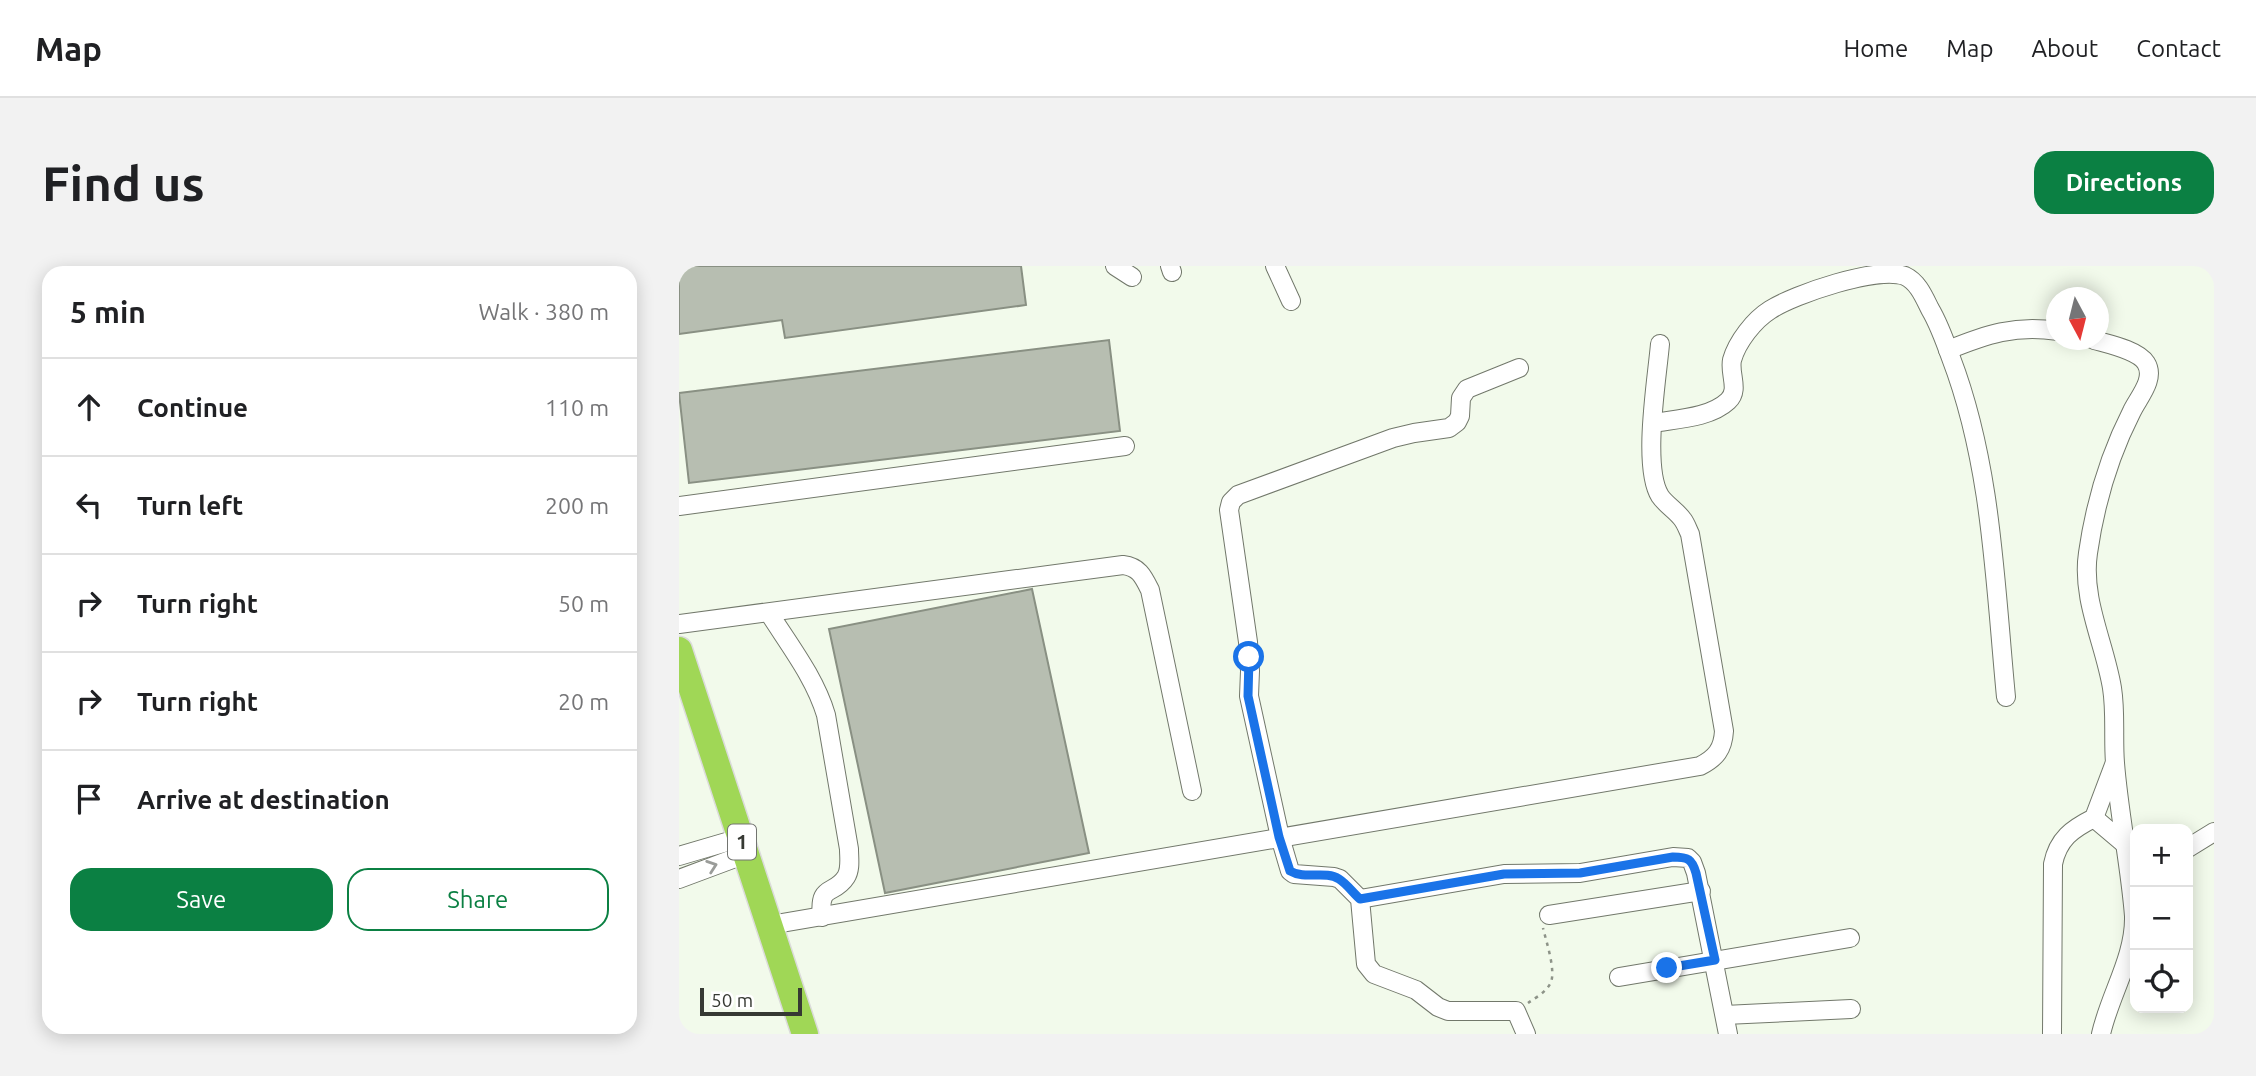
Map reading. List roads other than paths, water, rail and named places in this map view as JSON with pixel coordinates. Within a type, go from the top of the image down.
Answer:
[{"type":"highway","name":"1","points":[[679,650],[805,1034]]},
{"type":"street","points":[[1115,266],[1132,277]]},
{"type":"street","points":[[1275,266],[1290,301]]},
{"type":"street","points":[[1653,423],[1693,416],[1715,409],[1729,400],[1734,391],[1731,363],[1737,348],[1749,330],[1769,311],[1818,287],[1867,274],[1889,272],[1905,275],[1918,286],[1937,321],[1961,384],[1979,455],[2006,697]]},
{"type":"street","points":[[1948,350],[1982,336],[2014,329],[2046,329]]},
{"type":"street","points":[[770,925],[1700,766],[1712,760],[1719,751],[1724,731],[1690,534],[1683,520],[1661,497],[1656,486],[1651,449],[1660,344]]},
{"type":"street","points":[[2109,345],[2139,356],[2147,364],[2149,374],[2147,384],[2131,411],[2106,469],[2088,554],[2087,578],[2089,600],[2107,661],[2112,692],[2115,762],[2130,859]]},
{"type":"street","points":[[1519,368],[1467,389],[1461,398],[1461,416],[1449,428],[1394,438],[1238,495],[1231,502],[1229,510],[1248,642],[1248,696],[1279,837],[1290,871],[1340,879],[1360,899],[1366,964],[1374,974],[1416,990],[1437,1007],[1448,1010],[1516,1010],[1525,1034]]},
{"type":"street","points":[[679,506],[1125,446]]},
{"type":"street","points":[[679,624],[1123,565],[1133,566],[1142,574],[1150,590],[1192,791]]},
{"type":"street","points":[[769,613],[811,678],[821,699],[845,823],[850,865],[846,877],[821,900],[822,917]]},
{"type":"street","points":[[2052,1034],[2053,864],[2056,849],[2064,836],[2075,827],[2094,818],[2115,762]]},
{"type":"street","points":[[2094,818],[2126,845]]},
{"type":"street","points":[[2193,845],[2214,832]]},
{"type":"street","points":[[679,856],[743,846]]},
{"type":"street","points":[[679,879],[743,846]]},
{"type":"street","points":[[1360,899],[1504,874],[1580,873],[1682,857],[1692,862],[1701,891],[1728,1034]]},
{"type":"street","points":[[2101,1034],[2134,933],[2133,887]]},
{"type":"street","points":[[1549,915],[1701,891]]},
{"type":"street","points":[[1619,977],[1850,938]]},
{"type":"street","points":[[1725,1016],[1851,1009]]}]
